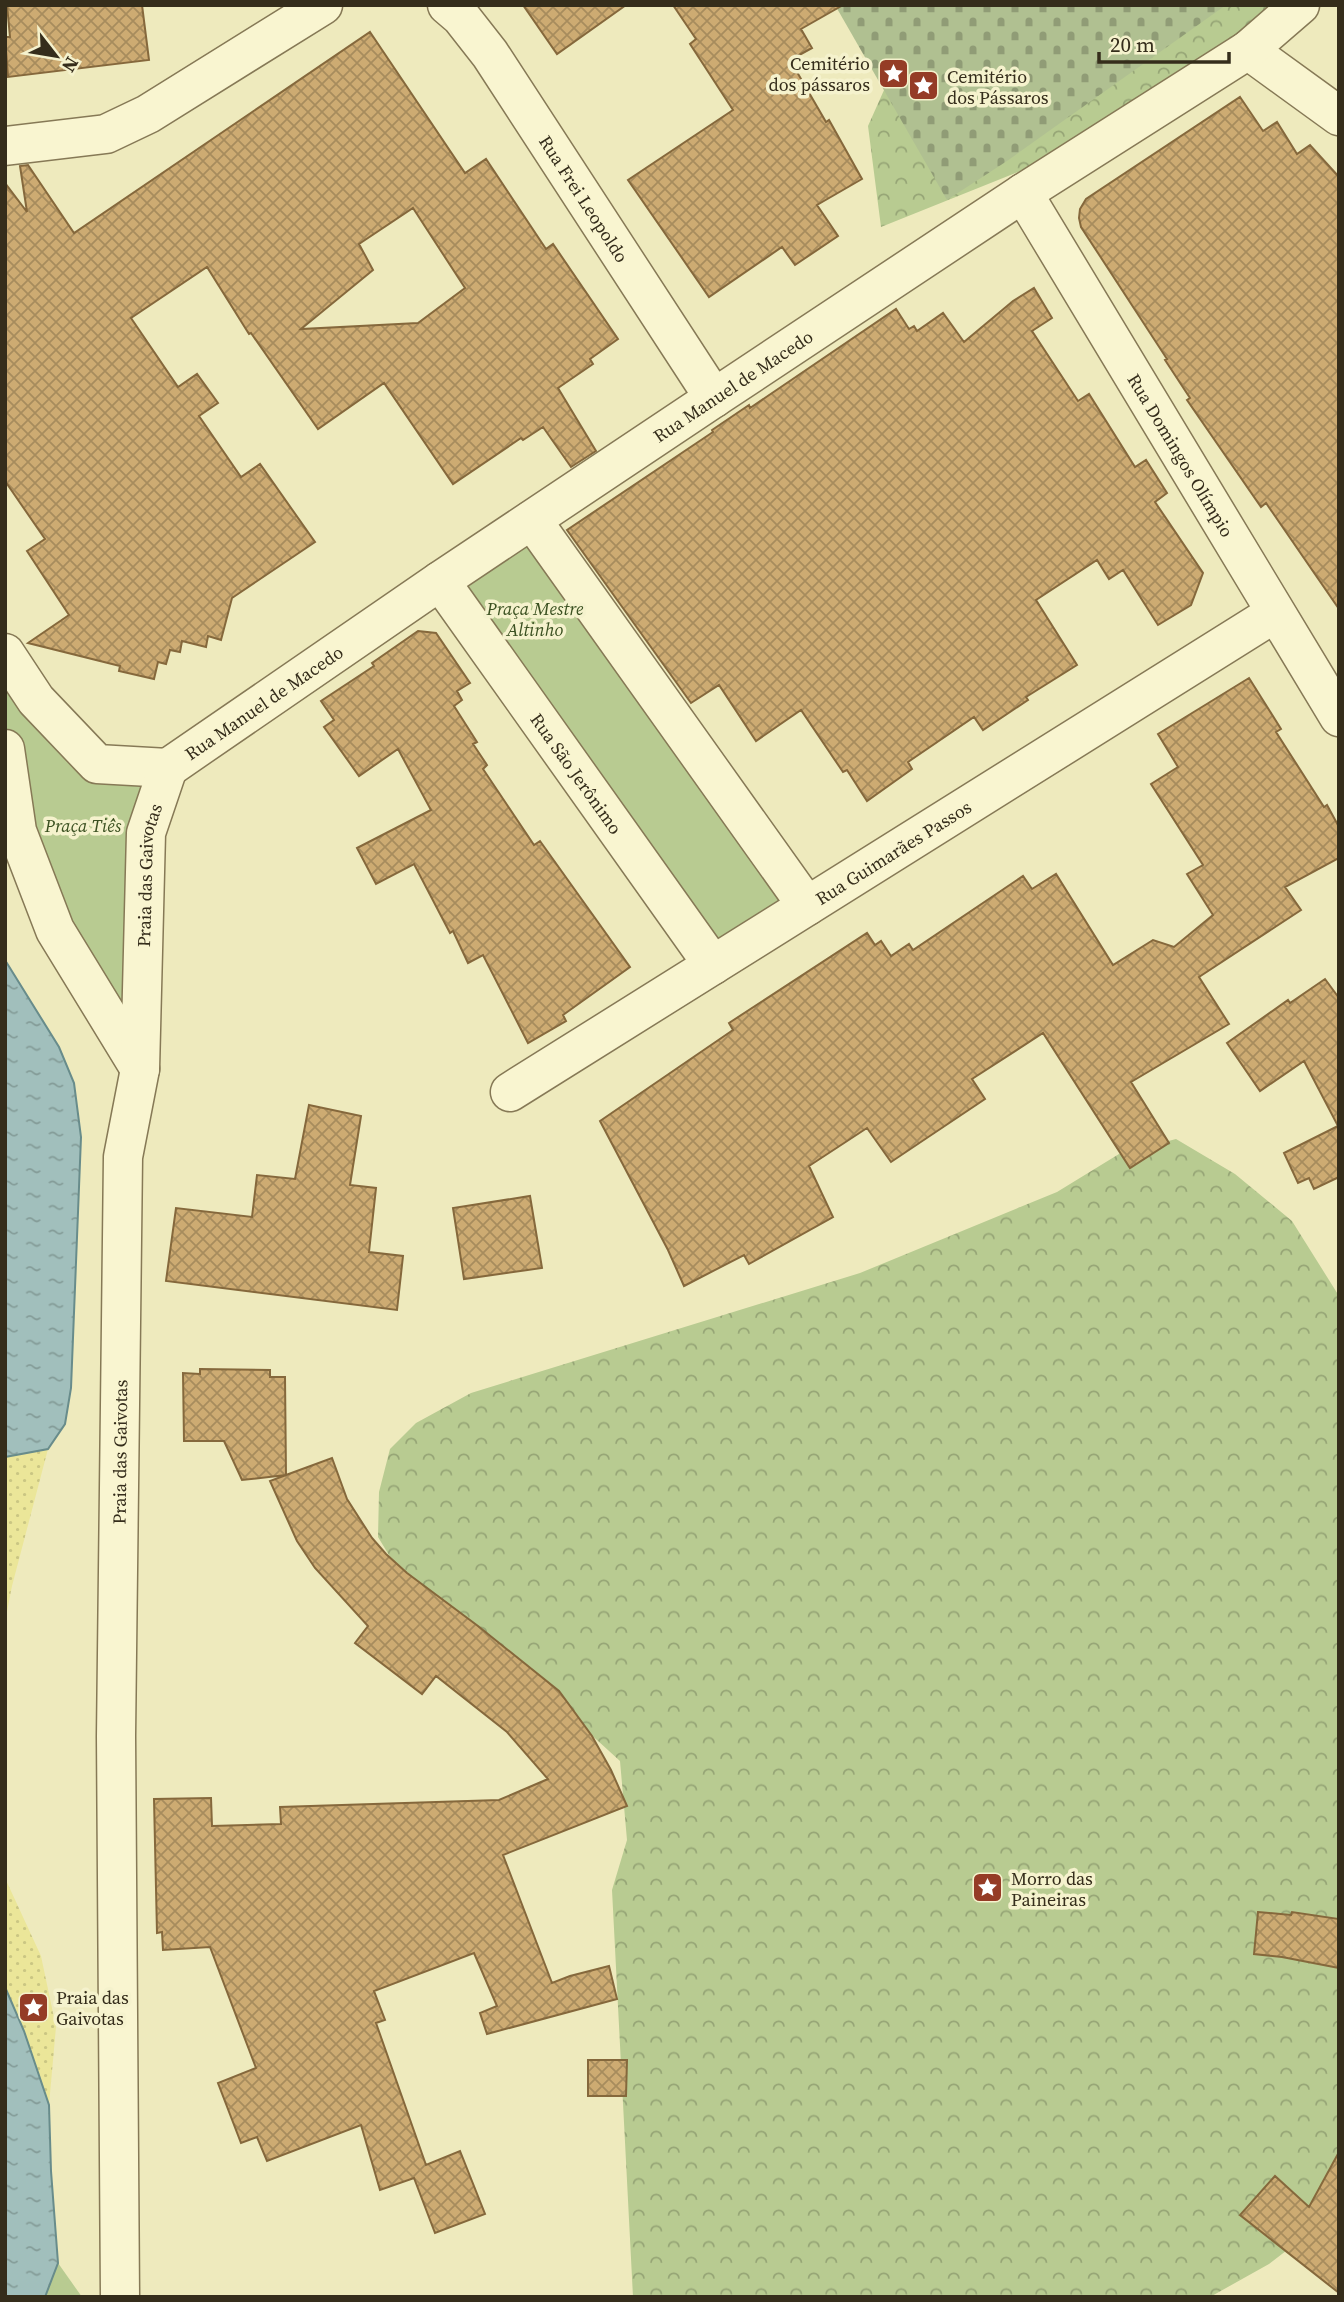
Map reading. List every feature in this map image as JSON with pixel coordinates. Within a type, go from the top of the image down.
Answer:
[{"type":"street","points":[[5,146],[106,134],[148,114],[323,5]]},
{"type":"street","name":"Rua Frei Leopoldo","points":[[447,5],[461,17],[490,54],[714,398]]},
{"type":"street","name":"Rua Manuel de Macedo","points":[[168,768],[440,581],[714,398],[1023,193],[1248,50],[1300,5]]},
{"type":"street","points":[[1248,50],[1339,116]]},
{"type":"street","name":"Rua Domingos Olímpio","points":[[1023,193],[1339,718]]},
{"type":"street","points":[[532,520],[807,906]]},
{"type":"street","name":"Rua São Jerônimo","points":[[440,581],[713,965]]},
{"type":"street","name":"Rua Guimarães Passos","points":[[510,1092],[1276,613]]},
{"type":"street","points":[[5,653],[36,700],[97,764],[168,768]]},
{"type":"street","points":[[5,749],[17,831],[55,930],[140,1069]]},
{"type":"street","name":"Praia das Gaivotas","points":[[120,2297],[116,1736],[123,1157],[140,1069],[146,833],[168,768]]},
{"type":"green space","points":[[835,5],[1226,5],[1007,161],[947,200]]},
{"type":"green space","points":[[903,5],[1286,5],[1043,162],[881,227],[868,126],[909,34]]},
{"type":"green space","name":"Praça Mestre Altinho","points":[[532,520],[807,906],[713,965],[440,581]]},
{"type":"green space","name":"Praça Tiês","points":[[5,653],[97,764],[168,768],[140,1069],[55,930],[5,749]]},
{"type":"green space","points":[[1176,1139],[1235,1174],[1292,1221],[1339,1296],[1339,2210],[1269,2264],[1210,2297],[633,2297],[612,1890],[627,1840],[620,1761],[486,1639],[401,1575],[378,1537],[379,1492],[390,1449],[416,1423],[471,1393],[860,1273],[1057,1192],[1119,1154]]},
{"type":"green space","points":[[58,2263],[82,2297],[45,2297]]},
{"type":"sand","points":[[48,1449],[12,1586],[5,1622],[5,1457]]},
{"type":"sand","name":"Praia das Gaivotas","points":[[5,1878],[41,1956],[56,2027],[49,2105],[24,2031],[5,1987]]},
{"type":"water","points":[[5,960],[59,1047],[74,1083],[81,1137],[71,1388],[65,1424],[48,1449],[5,1457]]},
{"type":"water","points":[[5,1987],[24,2031],[49,2105],[58,2263],[45,2297],[5,2297]]},
{"type":"building","points":[[7,5],[142,5],[149,60],[8,77],[5,37],[10,37]]},
{"type":"building","points":[[523,5],[626,5],[557,54]]},
{"type":"building","points":[[673,5],[843,5],[801,29],[812,48],[790,60],[826,122],[829,120],[862,179],[817,205],[838,236],[795,265],[782,247],[709,297],[628,180],[733,110],[690,44],[696,39]]},
{"type":"building","points":[[370,32],[465,173],[486,159],[546,249],[553,244],[618,339],[590,359],[593,364],[558,388],[596,451],[571,467],[543,427],[523,440],[521,438],[453,484],[384,383],[318,429],[251,333],[249,334],[207,267],[131,318],[178,387],[197,374],[218,403],[199,416],[241,477],[260,464],[315,542],[232,598],[221,640],[208,636],[206,647],[182,641],[180,652],[170,650],[166,664],[158,662],[154,679],[119,671],[120,666],[28,643],[69,615],[27,551],[45,539],[5,481],[5,183],[27,212],[20,166],[28,165],[74,233]],"holes":[[[413,208],[465,288],[418,323],[301,329],[373,270],[359,244]]]},
{"type":"building","points":[[1240,97],[1263,131],[1277,122],[1297,154],[1310,145],[1339,177],[1339,609],[1266,503],[1261,507],[1187,400],[1190,398],[1165,360],[1167,359],[1081,227],[1079,218],[1080,209],[1086,199]]},
{"type":"building","points":[[1034,288],[1052,318],[1032,331],[1078,401],[1089,394],[1135,467],[1146,460],[1167,493],[1155,502],[1203,573],[1191,605],[1158,625],[1123,570],[1109,579],[1097,560],[1036,600],[1077,665],[1026,697],[1028,700],[983,730],[974,717],[908,762],[912,769],[867,801],[847,770],[843,772],[801,710],[756,741],[719,685],[691,703],[567,530],[749,405],[750,408],[896,309],[909,329],[914,326],[917,331],[943,313],[964,342],[1013,301]]},
{"type":"building","points":[[418,631],[436,633],[470,683],[457,691],[462,700],[454,706],[477,742],[473,744],[487,765],[483,769],[534,845],[540,841],[630,967],[563,1015],[566,1021],[528,1043],[483,955],[468,963],[453,931],[450,933],[414,864],[376,884],[357,848],[431,810],[398,749],[359,776],[324,727],[334,720],[321,701],[374,666],[372,663]]},
{"type":"building","points":[[1249,678],[1281,729],[1276,732],[1324,807],[1327,805],[1339,827],[1339,858],[1285,887],[1301,910],[1199,977],[1229,1024],[1131,1082],[1169,1143],[1130,1168],[1043,1033],[972,1079],[985,1099],[891,1162],[867,1128],[809,1166],[833,1217],[749,1264],[744,1255],[684,1286],[600,1121],[733,1030],[729,1023],[867,933],[875,945],[881,941],[891,956],[909,944],[913,950],[1023,876],[1032,889],[1056,874],[1113,965],[1153,940],[1174,947],[1213,915],[1187,874],[1203,865],[1151,784],[1178,767],[1158,734]]},
{"type":"building","points":[[1325,979],[1339,998],[1339,1177],[1314,1189],[1309,1178],[1298,1183],[1284,1153],[1338,1126],[1304,1061],[1260,1091],[1227,1043],[1288,1000],[1290,1003]]},
{"type":"building","points":[[309,1105],[361,1116],[350,1185],[376,1188],[369,1252],[403,1256],[397,1310],[166,1281],[176,1208],[252,1217],[257,1175],[295,1179]]},
{"type":"building","points":[[530,1196],[542,1268],[464,1279],[453,1208]]},
{"type":"building","points":[[200,1369],[270,1370],[270,1377],[285,1377],[286,1475],[242,1480],[224,1441],[184,1441],[183,1373],[200,1374]]},
{"type":"building","points":[[332,1458],[347,1499],[372,1538],[386,1554],[559,1691],[592,1736],[627,1806],[503,1855],[552,1983],[609,1966],[617,1999],[487,2034],[480,2013],[497,2006],[474,1953],[374,1991],[385,2020],[376,2023],[426,2165],[460,2151],[485,2214],[435,2233],[414,2178],[380,2190],[361,2125],[267,2161],[257,2137],[241,2143],[218,2083],[256,2068],[210,1947],[163,1950],[162,1932],[157,1933],[154,1799],[211,1798],[212,1826],[281,1824],[280,1807],[499,1800],[548,1779],[507,1732],[436,1676],[422,1694],[355,1643],[368,1626],[315,1568],[297,1541],[270,1481]]},
{"type":"building","points":[[1258,1912],[1291,1915],[1292,1912],[1339,1919],[1339,1968],[1254,1954]]},
{"type":"building","points":[[588,2060],[627,2060],[626,2096],[588,2096]]},
{"type":"building","points":[[1339,2152],[1339,2293],[1240,2215],[1275,2176],[1309,2207]]},
{"type":"place","name":"Cemitério dos pássaros","points":[[893,73]]},
{"type":"place","name":"Cemitério dos Pássaros","points":[[924,86]]},
{"type":"place","name":"Morro das Paineiras","points":[[988,1888]]},
{"type":"place","name":"Praia das Gaivotas","points":[[33,2007]]}]
